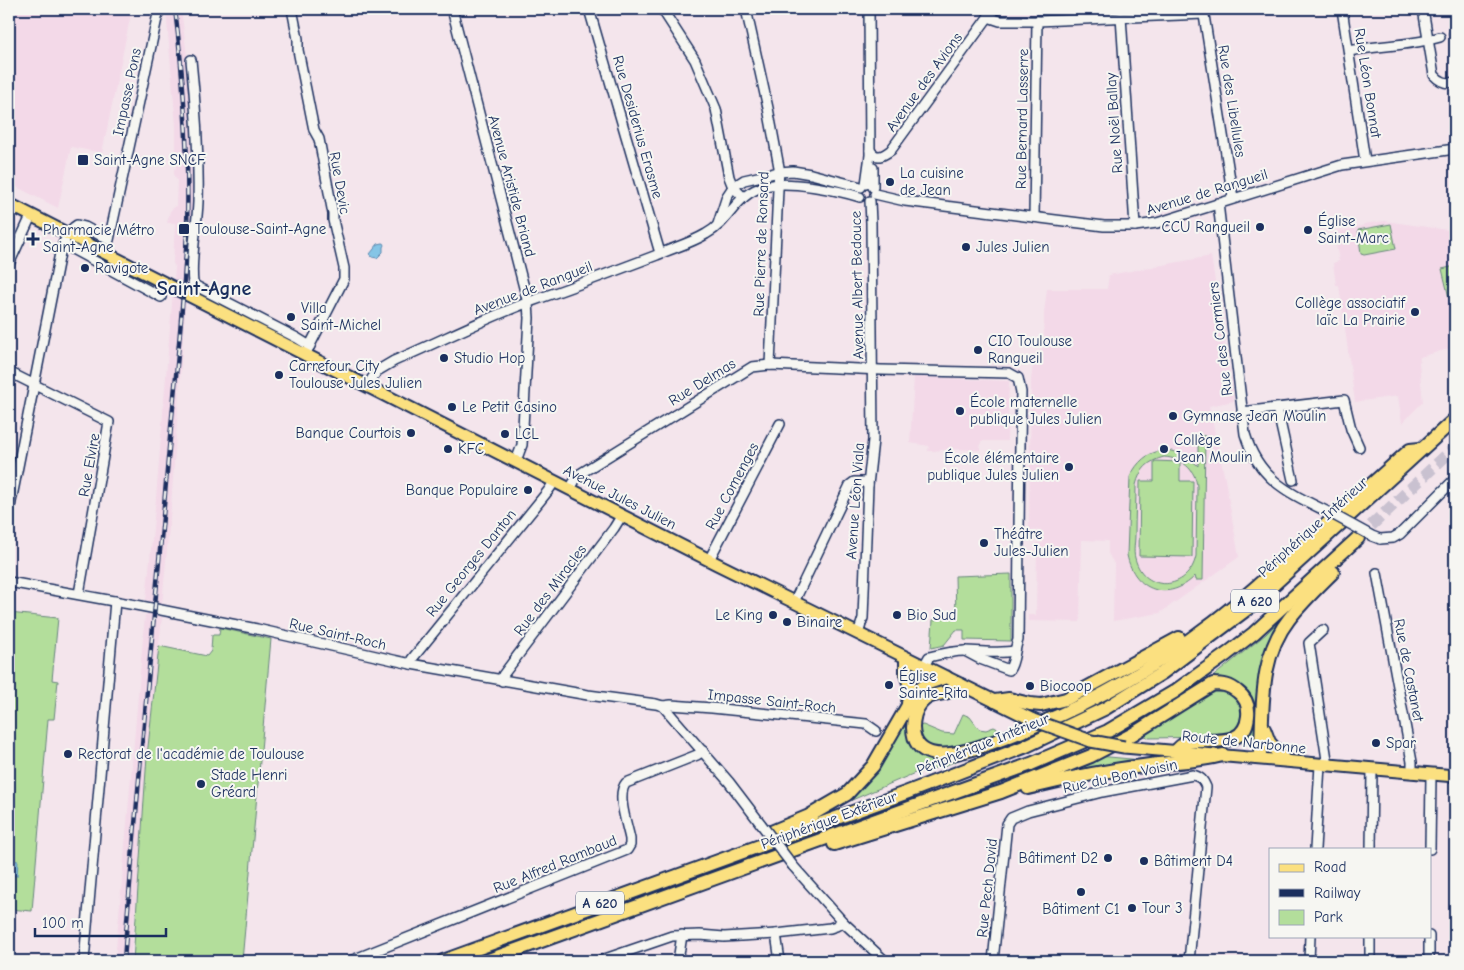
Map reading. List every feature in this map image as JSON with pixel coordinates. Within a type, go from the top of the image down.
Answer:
[{"type":"highway","name":"Périphérique Intérieur","points":[[443,961],[908,792],[1024,747],[1078,723],[1124,697],[1184,658],[1247,609],[1455,419]]},
{"type":"highway","points":[[961,685],[945,693],[934,694],[926,699],[916,711],[913,719],[914,736],[918,745],[924,750],[942,756],[1014,735],[1113,689],[1183,645],[1228,610],[1410,450],[1423,449]]},
{"type":"highway","name":"Périphérique Extérieur","points":[[486,961],[1031,764],[1086,741],[1144,711],[1234,649],[1358,538],[1358,546],[1289,619],[1275,641],[1266,668],[1262,722]]},
{"type":"highway","points":[[995,701],[1009,699],[1030,704],[1041,704],[1066,699],[1157,651],[1207,622],[1221,610],[1228,610]]},
{"type":"highway","points":[[906,659],[906,674],[911,689],[907,707]]},
{"type":"highway","points":[[747,849],[761,836],[810,816],[852,789],[873,766],[907,707],[923,686],[946,677]]},
{"type":"highway","points":[[809,845],[827,846],[1000,792],[1091,756],[1132,734],[1213,684],[1224,684],[1242,695],[1248,709],[1248,719],[1240,733],[1224,742],[1186,742],[1176,751]]},
{"type":"highway","points":[[1259,758],[1262,722]]},
{"type":"highway","points":[[1262,722],[1269,742],[1284,760]]},
{"type":"highway","points":[[1000,792],[1016,791],[1096,773],[1149,765],[1196,761],[1223,755]]},
{"type":"main road","name":"Avenue Jules Julien","points":[[9,204],[65,239],[308,351],[367,386],[470,439],[906,659],[1034,720]]},
{"type":"main road","name":"Route de Narbonne","points":[[1034,720],[1091,740],[1124,747],[1455,776]]},
{"type":"street","name":"Impasse Pons","points":[[65,239],[71,229],[77,225],[85,227],[109,240],[159,9]]},
{"type":"street","name":"Rue Devic","points":[[292,9],[298,39],[298,50],[314,130],[319,139],[344,274],[344,279],[308,351]]},
{"type":"street","name":"Avenue Aristide Briand","points":[[452,9],[528,303],[529,318],[522,445],[516,461]]},
{"type":"street","name":"Rue Desiderius Erasme","points":[[588,9],[660,253]]},
{"type":"street","points":[[662,9],[692,53],[716,110],[729,177],[733,188],[743,197]]},
{"type":"street","name":"Rue Pierre de Ronsard","points":[[746,9],[768,108],[779,172],[770,364]]},
{"type":"street","name":"Avenue Albert Bedouce","points":[[869,9],[869,190],[872,370]]},
{"type":"street","name":"Avenue des Avions","points":[[870,153],[884,156],[891,150],[994,9]]},
{"type":"street","name":"Rue Léon Bonnat","points":[[1342,9],[1365,161]]},
{"type":"street","points":[[1423,9],[1434,75],[1438,80],[1448,83],[1455,82]]},
{"type":"street","points":[[988,17],[1000,21],[1037,21],[1121,18],[1204,11]]},
{"type":"street","name":"Rue des Libellules","points":[[1204,11],[1233,198]]},
{"type":"street","name":"Rue Noël Ballay","points":[[1121,18],[1135,226]]},
{"type":"street","name":"Rue Bernard Lasserre","points":[[1034,217],[1037,21]]},
{"type":"street","points":[[1349,51],[1428,41],[1440,37]]},
{"type":"street","name":"Avenue Jules Julien","points":[[191,60],[196,107],[198,162],[198,203],[193,283],[297,338],[308,351]]},
{"type":"street","name":"Avenue de Rangueil","points":[[733,188],[744,180],[779,172],[793,171],[810,174],[905,201],[1104,226],[1135,226],[1157,223],[1314,173],[1365,161],[1455,149]]},
{"type":"street","name":"Avenue de Rangueil","points":[[367,386],[375,373],[383,367],[528,303],[705,235],[717,226],[743,197],[759,188],[779,184],[848,193],[860,197],[858,192],[869,190]]},
{"type":"street","points":[[717,226],[728,196],[733,188]]},
{"type":"street","name":"Rue des Cormiers","points":[[1218,203],[1245,434],[1248,447],[1264,472],[1278,484],[1380,539],[1393,538],[1400,534],[1455,479]]},
{"type":"street","points":[[9,264],[31,216]]},
{"type":"street","points":[[9,512],[58,261],[65,239],[161,297]]},
{"type":"street","name":"Rue Delmas","points":[[570,489],[578,475],[752,367],[770,364],[872,370],[1009,373],[1018,378],[1021,392],[1018,640],[1014,651]]},
{"type":"street","name":"Avenue Léon Viala","points":[[858,634],[863,618],[868,485],[873,440],[872,370]]},
{"type":"street","name":"Rue Elvire","points":[[9,372],[109,422],[79,594]]},
{"type":"street","points":[[1242,412],[1344,400],[1350,429],[1359,447]]},
{"type":"street","points":[[1278,408],[1293,480]]},
{"type":"street","name":"Rue Comenges","points":[[709,560],[780,424]]},
{"type":"street","name":"Rue Georges Danton","points":[[411,664],[412,659],[431,634],[555,481]]},
{"type":"street","points":[[794,602],[850,485],[854,482],[864,482],[868,485]]},
{"type":"street","name":"Rue des Miracles","points":[[502,681],[504,675],[622,515]]},
{"type":"street","name":"Rue de Castanet","points":[[1377,574],[1412,762],[1412,773]]},
{"type":"street","name":"Rue Saint-Roch","points":[[9,582],[263,630],[411,664],[502,681],[663,706]]},
{"type":"street","points":[[84,961],[116,601]]},
{"type":"street","points":[[1315,848],[1324,765],[1309,642],[1323,630]]},
{"type":"street","points":[[924,666],[929,657],[965,651],[1014,651],[1013,665],[1009,670],[965,651]]},
{"type":"street","points":[[663,706],[703,751],[793,866],[843,922],[884,961]]},
{"type":"street","name":"Impasse Saint-Roch","points":[[663,706],[686,706],[866,724],[876,731]]},
{"type":"street","points":[[679,724],[678,718],[686,706]]},
{"type":"street","name":"Rue Alfred Rambaud","points":[[350,961],[627,850],[630,845],[630,839],[622,797],[622,787],[626,783],[703,751]]},
{"type":"street","points":[[1371,848],[1372,769]]},
{"type":"street","points":[[1430,848],[1431,774]]},
{"type":"street","name":"Rue du Bon Voisin","points":[[1011,818],[1028,811],[1102,792],[1185,776],[1199,776],[1204,781],[1206,787],[1189,961]]},
{"type":"street","name":"Rue Pech David","points":[[994,961],[1007,824],[1011,818]]},
{"type":"street","points":[[599,961],[622,957],[663,938],[682,935],[724,937],[776,934],[830,928],[843,922]]},
{"type":"street","points":[[776,934],[780,961]]},
{"type":"street","points":[[678,961],[682,935]]},
{"type":"street","points":[[1309,961],[1310,938]]},
{"type":"street","points":[[1370,938],[1370,961]]},
{"type":"street","points":[[1429,938],[1429,961]]},
{"type":"shaded area","points":[[9,9],[132,9],[102,153],[71,147],[58,208],[9,183]]},
{"type":"shaded area","points":[[167,9],[181,9],[189,72],[194,171],[194,222],[188,269],[162,604],[157,603],[157,616],[162,617],[147,756],[137,896],[130,961],[115,961],[145,615],[147,615],[149,601],[146,600],[175,267],[173,263],[175,223],[167,223],[170,211],[176,206],[177,180],[174,176],[174,169],[176,168],[176,126]]},
{"type":"shaded area","name":"Collège associatif laïc La Prairie","points":[[1385,221],[1455,231],[1455,347],[1420,357],[1423,402],[1402,423],[1398,396],[1355,402],[1339,285],[1336,285],[1333,263],[1339,261],[1334,232]]},
{"type":"shaded area","name":"Collège Jean Moulin","points":[[1211,256],[1234,401],[1209,406],[1239,557],[1160,613],[1113,621],[1114,564],[1108,553],[1108,541],[1082,540],[1080,622],[1028,621],[1028,615],[1036,615],[1037,543],[1043,543],[1043,531],[1029,530],[1031,379],[1033,365],[1044,342],[1044,313],[1047,289],[1107,289],[1109,275]]},
{"type":"shaded area","name":"École maternelle publique Jules Julien","points":[[914,377],[1009,381],[1007,441],[981,441],[980,450],[951,449],[933,451],[928,451],[929,446],[910,443]]},
{"type":"green space","points":[[1391,224],[1396,249],[1361,254],[1358,230]]},
{"type":"green space","points":[[1455,266],[1455,305],[1451,306],[1442,269]]},
{"type":"green space","points":[[1198,435],[1205,436],[1203,580],[1196,580],[1195,576],[1185,584],[1174,589],[1164,591],[1154,589],[1145,585],[1137,577],[1127,555],[1130,477],[1143,459],[1161,451],[1180,453],[1198,466]],"holes":[[[1164,457],[1182,462],[1191,470],[1196,481],[1196,556],[1192,568],[1185,576],[1176,582],[1166,584],[1147,578],[1140,570],[1135,558],[1136,485],[1142,470],[1149,463]]]},
{"type":"green space","points":[[1154,461],[1180,462],[1180,481],[1193,481],[1192,557],[1139,556],[1140,481],[1154,481]]},
{"type":"green space","points":[[1011,574],[1011,641],[964,640],[964,630],[956,630],[944,645],[931,648],[933,620],[956,616],[955,576]]},
{"type":"green space","points":[[9,613],[58,618],[52,680],[58,681],[54,719],[48,719],[32,911],[9,909]]},
{"type":"green space","points":[[1282,618],[1284,619],[1255,744],[1242,744],[1249,697],[1205,683],[1266,634]]},
{"type":"green space","name":"Stade Henri Gréard","points":[[220,628],[271,639],[242,961],[133,961],[147,756],[159,646],[207,656],[211,651],[212,635],[219,635]]},
{"type":"green space","points":[[1216,692],[1233,696],[1241,707],[1240,720],[1230,734],[1213,737],[1149,738],[1142,735],[1208,695]]},
{"type":"green space","points":[[963,714],[970,717],[979,729],[986,730],[994,727],[1003,733],[967,744],[941,748],[930,745],[922,738],[918,726],[923,725],[942,733],[954,734]]},
{"type":"green space","points":[[905,721],[907,721],[911,743],[966,757],[944,766],[915,773],[845,803],[844,801],[871,776],[887,755]]},
{"type":"green space","points":[[1098,756],[1142,760],[1071,772],[1070,770]]},
{"type":"water","points":[[383,243],[383,252],[377,258],[372,257],[370,254],[378,244]]},
{"type":"water","points":[[9,860],[18,861],[17,876],[9,875]]},
{"type":"tunnel","points":[[1358,538],[1455,447]]},
{"type":"railway","points":[[124,961],[186,258],[186,146],[181,64],[175,9]]},
{"type":"place","name":"Saint-Agne SNCF","points":[[83,160]]},
{"type":"place","name":"La cuisine de Jean","points":[[890,182]]},
{"type":"place","name":"CCU Rangueil","points":[[1260,227]]},
{"type":"place","name":"Toulouse-Saint-Agne","points":[[184,229]]},
{"type":"place","name":"Église Saint-Marc","points":[[1308,230]]},
{"type":"place","name":"Pharmacie Métro Saint-Agne","points":[[33,239]]},
{"type":"place","name":"Jules Julien","points":[[966,247]]},
{"type":"place","name":"Ravigote","points":[[85,268]]},
{"type":"place","name":"Collège associatif laïc La Prairie","points":[[1415,312]]},
{"type":"place","name":"Villa Saint-Michel","points":[[291,317]]},
{"type":"place","name":"CIO Toulouse Rangueil","points":[[978,350]]},
{"type":"place","name":"Studio Hop","points":[[444,358]]},
{"type":"place","name":"Carrefour City Toulouse Jules Julien","points":[[279,375]]},
{"type":"place","name":"Le Petit Casino","points":[[452,407]]},
{"type":"place","name":"École maternelle publique Jules Julien","points":[[960,411]]},
{"type":"place","name":"Gymnase Jean Moulin","points":[[1173,416]]},
{"type":"place","name":"Banque Courtois","points":[[411,433]]},
{"type":"place","name":"LCL","points":[[505,434]]},
{"type":"place","name":"KFC","points":[[448,449]]},
{"type":"place","name":"Collège Jean Moulin","points":[[1164,449]]},
{"type":"place","name":"École élémentaire publique Jules Julien","points":[[1069,467]]},
{"type":"place","name":"Banque Populaire","points":[[528,490]]},
{"type":"place","name":"Théâtre Jules-Julien","points":[[984,543]]},
{"type":"place","name":"Le King","points":[[773,615]]},
{"type":"place","name":"Bio Sud","points":[[897,615]]},
{"type":"place","name":"Binaire","points":[[787,622]]},
{"type":"place","name":"Église Sainte-Rita","points":[[889,685]]},
{"type":"place","name":"Biocoop","points":[[1030,686]]},
{"type":"place","name":"Spar","points":[[1376,743]]},
{"type":"place","name":"Rectorat de l'académie de Toulouse","points":[[68,754]]},
{"type":"place","name":"Stade Henri Gréard","points":[[201,784]]},
{"type":"place","name":"Bâtiment D2","points":[[1108,858]]},
{"type":"place","name":"Bâtiment D4","points":[[1144,861]]},
{"type":"place","name":"Bâtiment C1","points":[[1081,892]]},
{"type":"place","name":"Tour 3","points":[[1132,908]]},
{"type":"district","name":"Saint-Agne","points":[[204,288]]}]
